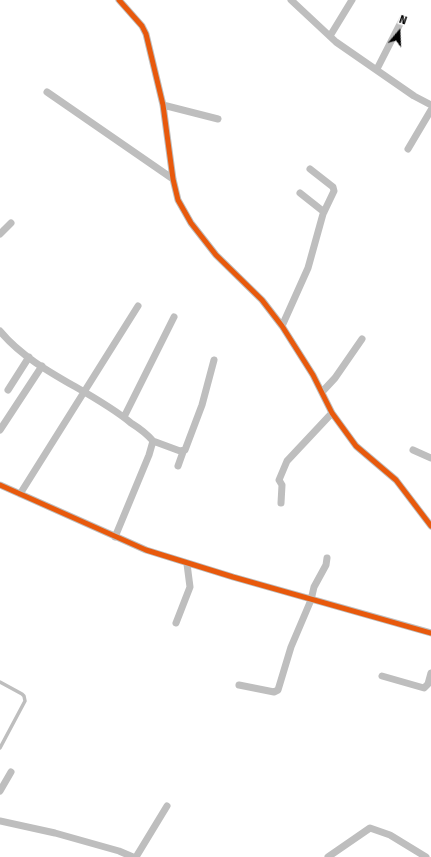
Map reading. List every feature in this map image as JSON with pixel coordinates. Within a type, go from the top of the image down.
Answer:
[{"type":"street","points":[[119,0],[142,26],[146,34],[163,105],[173,178],[178,200],[191,223],[216,255],[262,300],[282,326],[322,392],[332,413],[356,446],[393,477],[431,526]]},
{"type":"street","points":[[291,0],[330,36],[414,96],[431,105]]},
{"type":"street","points":[[330,36],[352,0]]},
{"type":"street","points":[[377,69],[403,18]]},
{"type":"street","points":[[47,92],[173,178]]},
{"type":"street","points":[[163,105],[218,119]]},
{"type":"street","points":[[408,149],[431,110]]},
{"type":"street","points":[[282,326],[308,268],[324,212],[334,189],[310,169]]},
{"type":"street","points":[[300,193],[324,212]]},
{"type":"street","points":[[0,234],[11,223]]},
{"type":"street","points":[[20,494],[138,306]]},
{"type":"street","points":[[124,417],[174,317]]},
{"type":"street","points":[[0,331],[29,357],[124,417],[153,440],[183,452]]},
{"type":"street","points":[[322,392],[335,378],[362,339]]},
{"type":"street","points":[[8,390],[29,357]]},
{"type":"street","points":[[178,466],[202,405],[214,360]]},
{"type":"street","points":[[0,430],[42,366]]},
{"type":"street","points":[[281,503],[282,485],[280,480],[287,461],[332,413]]},
{"type":"street","points":[[115,537],[149,455],[153,440]]},
{"type":"street","points":[[413,450],[431,458]]},
{"type":"street","points":[[0,485],[115,537],[187,564],[431,633]]},
{"type":"street","points":[[239,685],[274,692],[278,690],[291,647],[311,600],[314,587],[326,565],[327,558]]},
{"type":"street","points":[[176,623],[190,587],[187,564]]},
{"type":"street","points":[[382,676],[424,688],[431,673]]},
{"type":"street","points":[[0,791],[11,772]]},
{"type":"street","points":[[136,857],[167,806]]},
{"type":"street","points":[[0,821],[62,835],[119,851],[133,857]]},
{"type":"street","points":[[328,857],[370,828],[390,835],[426,857]]},
{"type":"lane","points":[[0,682],[22,694],[25,700],[0,748]]},
{"type":"cycle path","points":[[119,0],[142,26],[146,34],[163,105],[173,179],[178,200],[191,223],[216,255],[262,300],[282,326],[313,375],[332,413],[356,446],[396,480],[431,526]]},
{"type":"cycle path","points":[[0,485],[146,550],[233,577],[431,633]]}]
